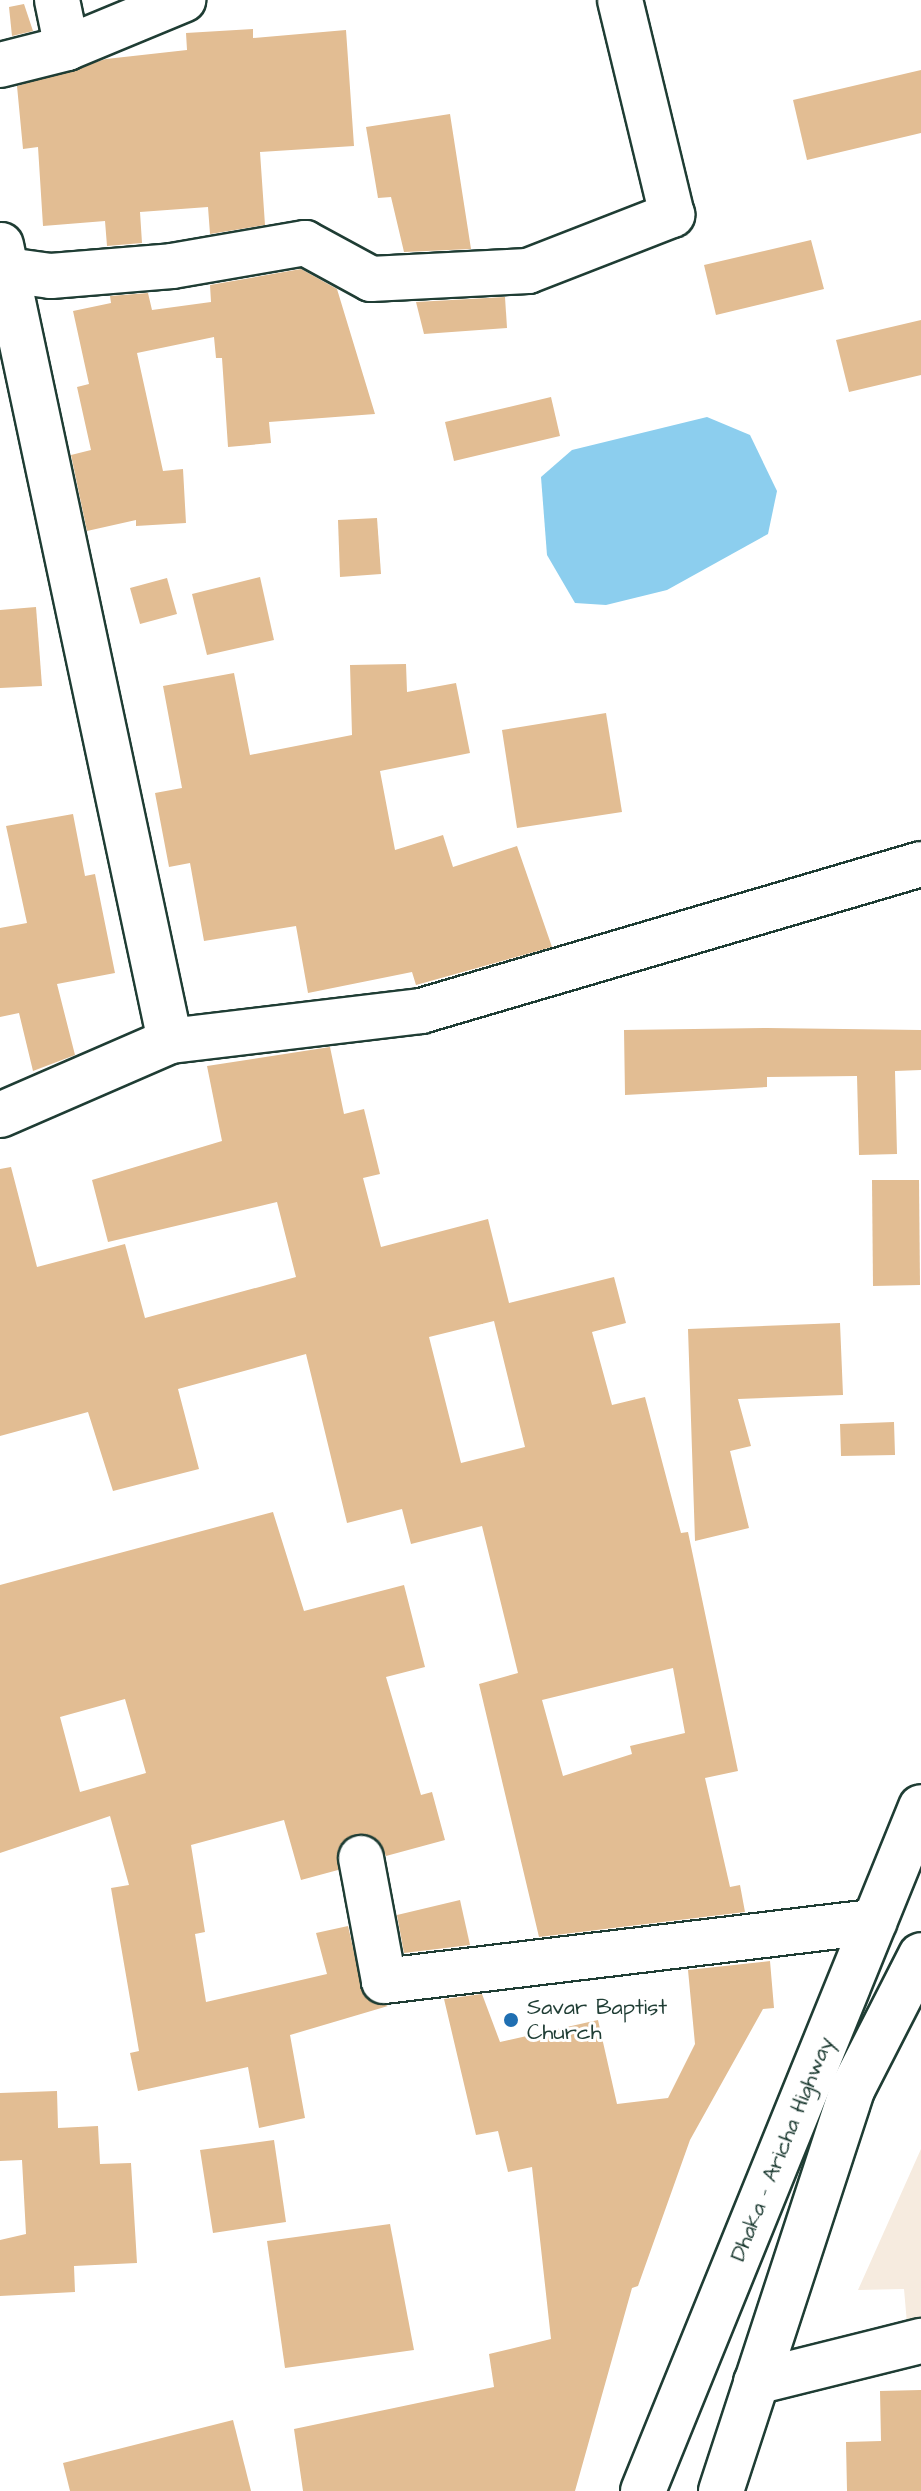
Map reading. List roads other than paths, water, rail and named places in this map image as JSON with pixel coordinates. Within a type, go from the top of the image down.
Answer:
[{"type":"main road","points":[[57,0],[67,48]]},
{"type":"main road","points":[[0,65],[67,48],[183,0]]},
{"type":"main road","points":[[2,260],[51,276],[172,266],[305,243],[371,279],[528,271],[672,215],[620,0]]},
{"type":"main road","points":[[2,260],[170,1041]]},
{"type":"main road","points":[[0,1115],[170,1041],[421,1011],[921,864]]},
{"type":"main road","name":"Dhaka - Aricha Highway","points":[[643,2491],[921,1807]]},
{"type":"main road","points":[[361,1858],[384,1981],[874,1922]]},
{"type":"main road","name":"Dhaka - Aricha Highway","points":[[721,2491],[853,2088],[921,1955]]},
{"type":"main road","points":[[756,2382],[921,2341]]},
{"type":"water","points":[[707,417],[750,435],[777,491],[768,534],[667,590],[606,605],[575,603],[547,555],[541,477],[572,450]]},
{"type":"place","name":"Savar Baptist Church","points":[[511,2020]]}]
